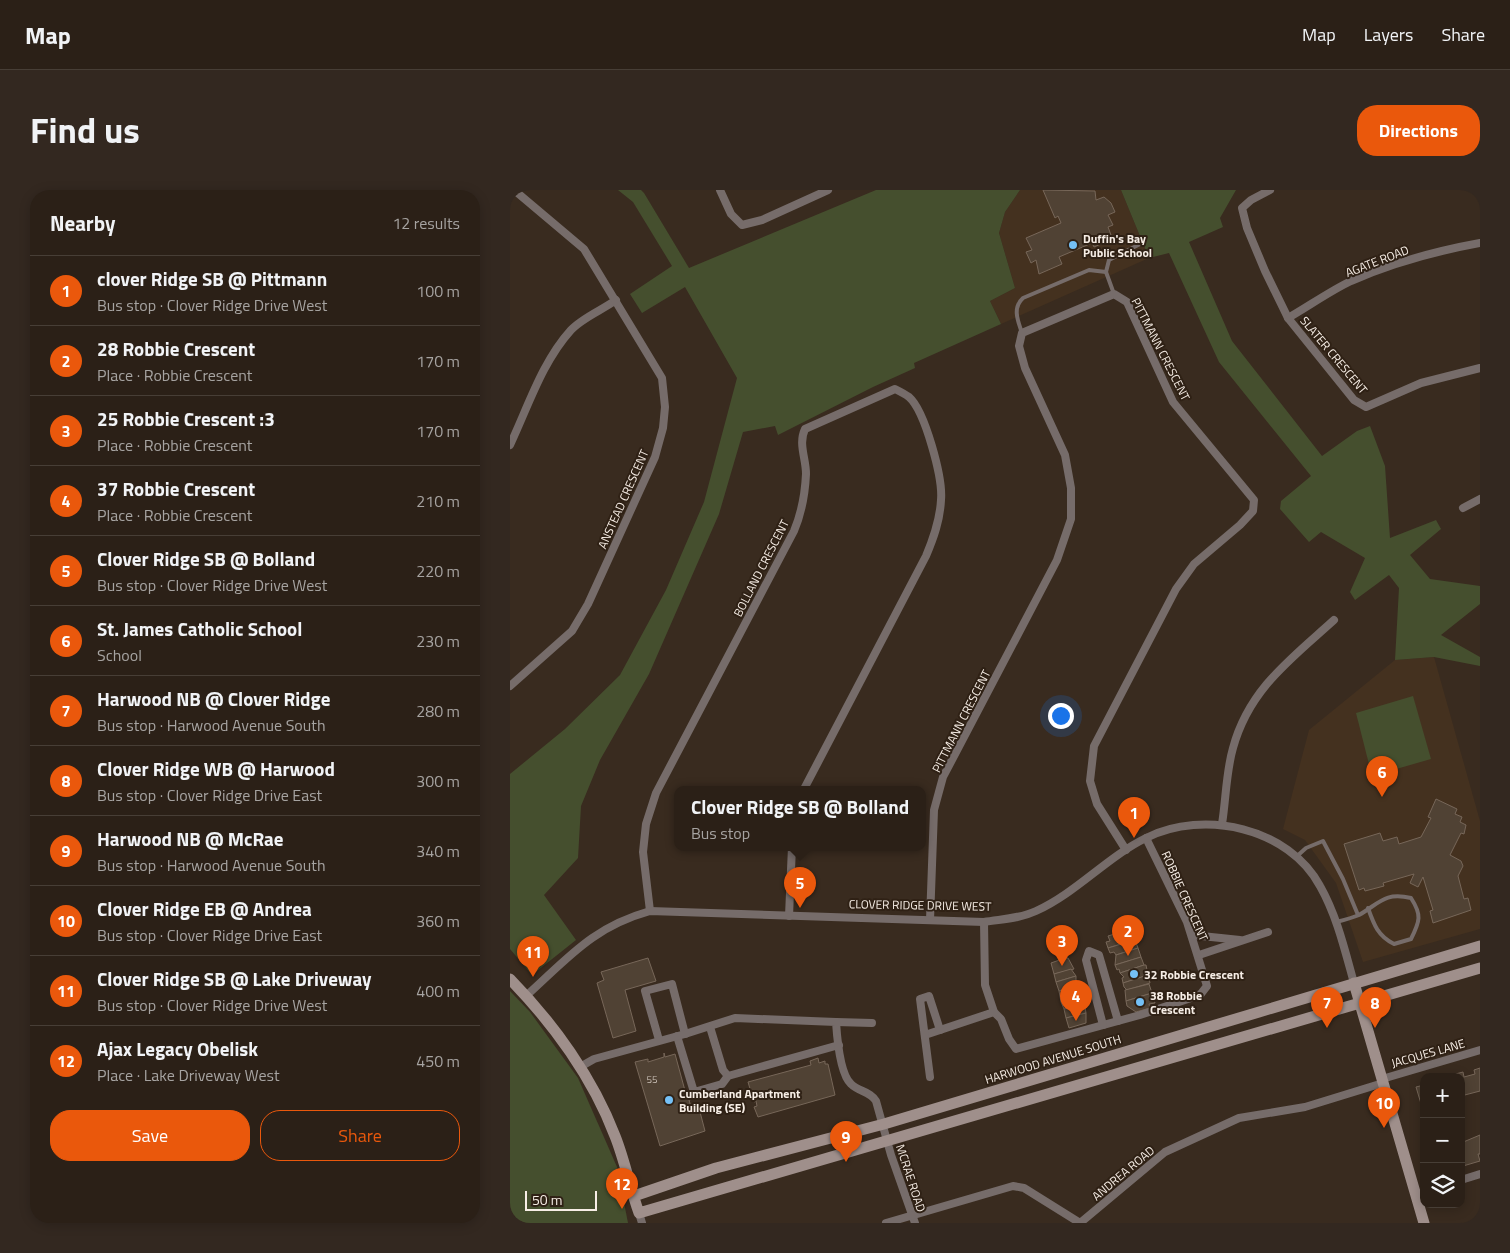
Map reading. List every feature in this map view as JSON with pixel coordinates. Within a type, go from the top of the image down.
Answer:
[{"type":"main road","name":"HARWOOD AVENUE SOUTH","points":[[634,1196],[716,1168],[884,1124],[1480,946]]},
{"type":"main road","points":[[510,979],[527,995],[580,1067],[616,1138],[640,1218],[887,1140],[1480,968]]},
{"type":"main road","name":"CLOVER RIDGE DRIVE WEST","points":[[1354,983],[1382,1081],[1419,1192],[1424,1223]]},
{"type":"street","name":"ANSTEAD CRESCENT","points":[[510,686],[572,631],[588,604],[655,457],[661,436],[665,407],[662,378],[584,249],[514,190]]},
{"type":"street","points":[[720,190],[731,214],[742,225],[762,220],[828,190]]},
{"type":"street","name":"SLATER CRESCENT","points":[[1270,190],[1250,200],[1242,208],[1247,228],[1288,318],[1354,400],[1366,407],[1422,383],[1480,368]]},
{"type":"street","name":"AGATE ROAD","points":[[1288,318],[1350,282],[1380,270],[1449,248],[1480,243]]},
{"type":"street","name":"PITTMANN CRESCENT","points":[[930,920],[934,810],[943,777],[1057,560],[1071,519],[1071,488],[1065,455],[1025,368],[1018,346],[1022,333],[1114,294],[1127,302],[1173,402],[1254,500],[1254,507],[1240,525],[1194,564],[1176,589],[1094,746],[1090,781],[1097,804],[1126,850]]},
{"type":"street","points":[[510,445],[548,362],[560,345],[572,329],[616,300]]},
{"type":"street","name":"BOLLAND CRESCENT","points":[[650,911],[643,852],[646,824],[656,793],[794,531],[804,506],[806,472],[800,439],[805,429],[895,389],[910,398],[920,417],[937,461],[942,498],[938,528],[926,556],[805,786]]},
{"type":"street","points":[[1463,508],[1480,499]]},
{"type":"street","points":[[1222,824],[1232,748],[1242,722],[1258,691],[1334,620]]},
{"type":"street","name":"CLOVER RIDGE DRIVE WEST","points":[[527,995],[577,948],[602,929],[623,919],[650,911],[984,922],[1019,917],[1036,911],[1146,838],[1169,829],[1222,824],[1252,832],[1281,846],[1296,857],[1320,885],[1336,922],[1354,983]]},
{"type":"street","name":"ROBBIE CRESCENT","points":[[984,922],[983,972],[994,1012],[1002,1019],[1009,1039],[1016,1049],[1118,1021],[1200,995],[1208,986],[1199,955],[1146,838]]},
{"type":"street","points":[[789,916],[792,851]]},
{"type":"street","points":[[1199,955],[1268,932]]},
{"type":"street","points":[[1192,936],[1242,940]]},
{"type":"street","points":[[1102,1025],[1086,960],[1089,951],[1098,955],[1118,1021]]},
{"type":"street","points":[[659,1040],[645,991],[672,984],[694,1092],[722,1084],[728,1076],[839,1045],[836,1022]]},
{"type":"street","points":[[930,1077],[920,999],[928,996],[940,1030]]},
{"type":"street","points":[[925,1035],[994,1012]]},
{"type":"street","points":[[580,1067],[594,1059],[710,1027],[735,1018],[872,1023]]},
{"type":"street","points":[[710,1027],[723,1070],[728,1076]]},
{"type":"street","name":"MCRAE ROAD","points":[[839,1045],[843,1076],[857,1088],[873,1095],[884,1124],[887,1140],[913,1219]]},
{"type":"street","name":"JACQUES LANE","points":[[1382,1081],[1480,1050]]},
{"type":"street","name":"ANDREA ROAD","points":[[886,1223],[913,1219],[1013,1186],[1024,1188],[1080,1222],[1165,1152],[1239,1118],[1305,1107],[1382,1081]]},
{"type":"street","points":[[1465,1179],[1480,1174]]},
{"type":"lane","points":[[1114,294],[1106,272],[1109,260],[1140,244]]},
{"type":"lane","points":[[1022,333],[1016,314],[1017,306],[1023,298],[1089,270],[1106,272]]},
{"type":"lane","points":[[1296,857],[1306,848],[1323,841],[1343,879],[1358,915]]},
{"type":"lane","points":[[1336,922],[1358,915],[1368,908],[1384,898],[1400,895],[1411,898],[1418,910],[1419,924],[1411,939],[1394,944],[1384,939],[1376,929],[1368,908]]},
{"type":"shaded area","name":"Duffin's Bay Public School","points":[[1020,190],[1121,190],[1149,258],[1001,324],[990,301],[1015,288],[999,233],[1005,212]]},
{"type":"shaded area","points":[[1434,657],[1480,821],[1480,929],[1363,962],[1336,883],[1305,840],[1283,829],[1309,730],[1395,660]]},
{"type":"green space","points":[[618,190],[641,190],[644,193],[689,268],[876,190],[1020,190],[1005,212],[999,233],[1015,288],[990,301],[1001,324],[914,363],[915,368],[778,435],[775,426],[743,432],[719,514],[649,674],[600,760],[581,806],[578,858],[544,895],[576,940],[532,975],[510,949],[510,774],[565,729],[620,675],[666,590],[704,502],[737,378],[685,287],[642,313],[630,294],[672,266],[633,202]]},
{"type":"green space","points":[[1121,190],[1236,190],[1220,218],[1223,227],[1189,242],[1232,341],[1322,456],[1357,431],[1370,426],[1385,466],[1390,538],[1436,520],[1441,529],[1410,555],[1430,579],[1480,586],[1480,604],[1441,635],[1480,657],[1480,666],[1434,657],[1395,660],[1399,588],[1389,575],[1355,600],[1350,592],[1365,558],[1321,532],[1309,542],[1280,509],[1281,501],[1311,476],[1219,362],[1169,253],[1149,258]]},
{"type":"green space","points":[[1413,696],[1431,759],[1372,776],[1356,713]]},
{"type":"green space","points":[[510,991],[530,1012],[578,1078],[617,1167],[628,1223],[510,1223]]},
{"type":"building","points":[[1043,190],[1095,191],[1096,200],[1104,197],[1111,203],[1115,212],[1108,215],[1113,225],[1108,227],[1111,235],[1108,236],[1110,240],[1094,247],[1092,243],[1059,257],[1062,264],[1039,274],[1036,260],[1031,263],[1026,252],[1032,250],[1026,238],[1061,223],[1058,216],[1055,218]]},
{"type":"building","points":[[1436,799],[1457,809],[1455,814],[1462,817],[1460,822],[1466,825],[1464,834],[1461,833],[1450,855],[1461,861],[1463,866],[1458,876],[1464,899],[1468,898],[1471,910],[1433,923],[1430,911],[1433,910],[1423,877],[1418,887],[1410,883],[1414,874],[1383,883],[1384,886],[1365,891],[1364,888],[1359,890],[1344,844],[1380,833],[1383,841],[1397,837],[1399,844],[1421,837],[1431,818],[1428,817]]},
{"type":"building","points":[[1131,929],[1134,940],[1108,948],[1106,942],[1110,941],[1108,936]]},
{"type":"building","points":[[1135,940],[1138,948],[1116,955],[1114,952],[1110,953],[1108,948]]},
{"type":"building","points":[[1138,948],[1141,957],[1115,965],[1116,955]]},
{"type":"building","points":[[1141,957],[1144,965],[1120,973],[1119,969],[1117,970],[1115,965]]},
{"type":"building","points":[[648,958],[656,981],[625,990],[636,1031],[613,1038],[597,983],[604,980],[601,972]]},
{"type":"building","points":[[1068,958],[1074,969],[1054,974],[1051,963]]},
{"type":"building","name":"32 Robbie Crescent","points":[[1146,965],[1148,975],[1123,983],[1122,978],[1124,977],[1120,973]]},
{"type":"building","points":[[1071,969],[1076,976],[1056,982],[1054,974]]},
{"type":"building","points":[[1148,975],[1150,983],[1127,990],[1124,987],[1123,983]]},
{"type":"building","points":[[1076,976],[1076,986],[1059,991],[1056,982]]},
{"type":"building","points":[[1149,984],[1152,993],[1126,1001],[1125,990]]},
{"type":"building","points":[[1076,986],[1081,996],[1061,1002],[1059,991]]},
{"type":"building","name":"38 Robbie Crescent","points":[[1152,993],[1155,1003],[1149,1004],[1150,1008],[1136,1012],[1127,1006],[1126,1001]]},
{"type":"building","points":[[1081,996],[1081,1005],[1064,1009],[1061,1002]]},
{"type":"building","points":[[1081,1005],[1082,1008],[1085,1007],[1086,1013],[1066,1018],[1064,1009]]},
{"type":"building","points":[[1086,1013],[1086,1023],[1069,1028],[1066,1018]]},
{"type":"building","name":"Cumberland Apartment Building (SE)","points":[[664,1053],[665,1057],[675,1054],[687,1098],[692,1097],[693,1099],[689,1100],[691,1107],[695,1106],[697,1113],[700,1112],[705,1131],[660,1146],[635,1062],[648,1059],[648,1062],[664,1057]]},
{"type":"building","points":[[818,1058],[819,1063],[825,1061],[825,1064],[828,1064],[835,1095],[758,1117],[754,1107],[757,1106],[756,1101],[754,1102],[748,1082],[811,1065],[810,1061]]},
{"type":"building","points":[[1480,1068],[1480,1091],[1465,1095],[1465,1077],[1475,1074],[1474,1070]]},
{"type":"building","points":[[1420,1086],[1420,1100],[1416,1087]]},
{"type":"building","points":[[1480,1135],[1480,1154],[1478,1154],[1480,1161],[1465,1165],[1465,1141]]},
{"type":"place","name":"Duffin's Bay Public School","points":[[1073,245]]},
{"type":"place","name":"St. James Catholic School","points":[[1382,797]]},
{"type":"place","name":"clover Ridge SB @ Pittmann","points":[[1134,838]]},
{"type":"place","name":"Clover Ridge SB @ Bolland","points":[[800,908]]},
{"type":"place","name":"28 Robbie Crescent","points":[[1128,956]]},
{"type":"place","name":"25 Robbie Crescent :3","points":[[1062,966]]},
{"type":"place","name":"32 Robbie Crescent","points":[[1134,974]]},
{"type":"place","name":"Clover Ridge SB @ Lake Driveway","points":[[533,977]]},
{"type":"place","name":"38 Robbie Crescent","points":[[1140,1002]]},
{"type":"place","name":"37 Robbie Crescent","points":[[1076,1021]]},
{"type":"place","name":"Harwood NB @ Clover Ridge","points":[[1327,1028]]},
{"type":"place","name":"Clover Ridge WB @ Harwood","points":[[1375,1028]]},
{"type":"place","name":"Cumberland Apartment Building (SE)","points":[[669,1100]]},
{"type":"place","name":"Clover Ridge EB @ Andrea","points":[[1384,1128]]},
{"type":"place","name":"Harwood NB @ McRae","points":[[846,1162]]},
{"type":"place","name":"Ajax Legacy Obelisk","points":[[622,1209]]}]
